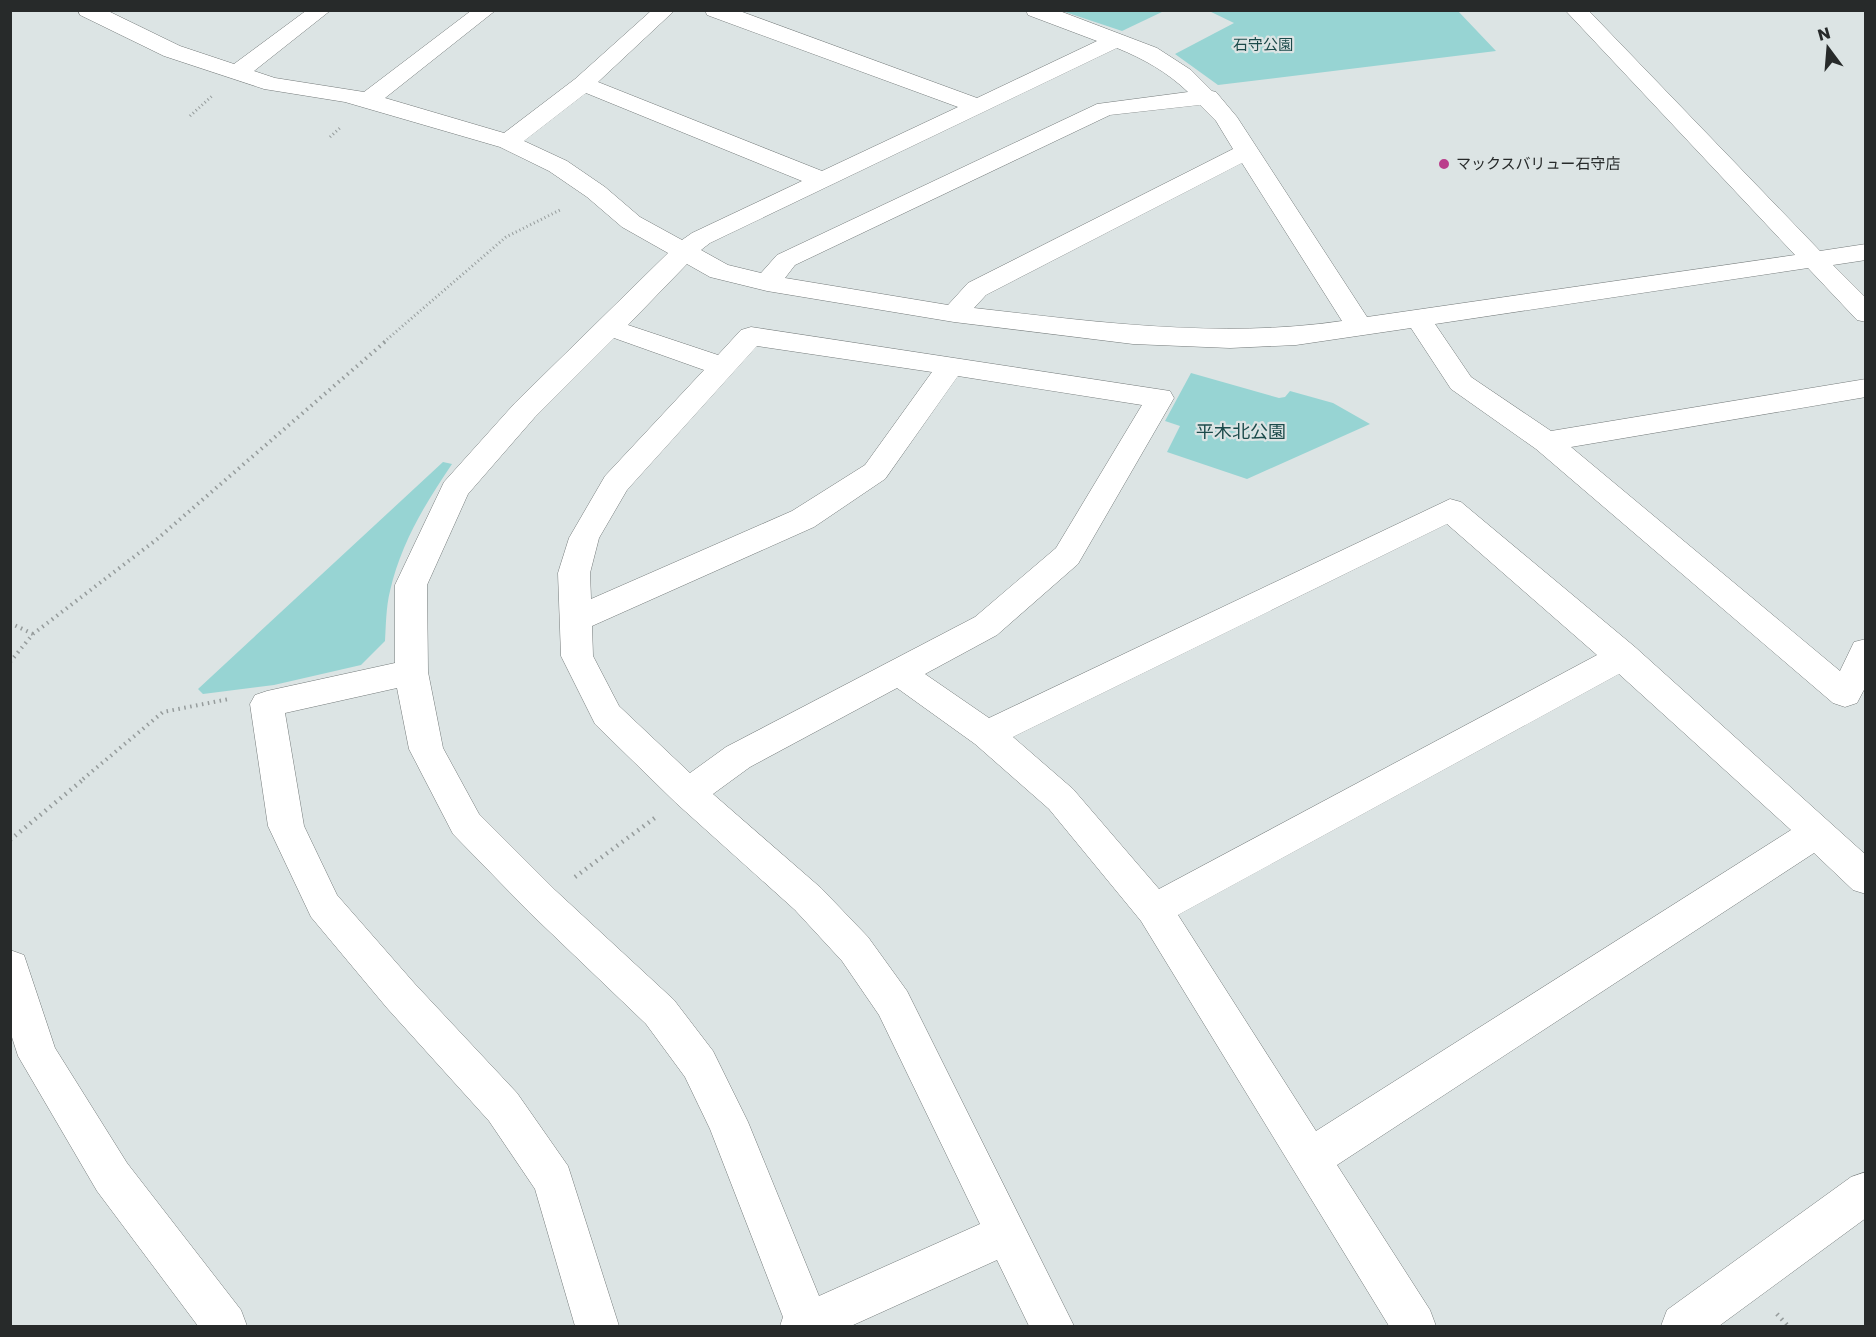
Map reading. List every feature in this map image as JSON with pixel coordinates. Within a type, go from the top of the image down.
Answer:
[{"type":"street","points":[[88,10],[172,51],[237,74],[272,84],[348,95],[508,142],[558,166],[596,192],[631,222],[719,271],[767,283],[954,314],[1133,335],[1230,339],[1296,336],[1866,252]]},
{"type":"street","points":[[237,74],[321,10]]},
{"type":"street","points":[[367,101],[486,10]]},
{"type":"street","points":[[508,142],[583,84],[665,10]]},
{"type":"street","points":[[716,10],[978,106]]},
{"type":"street","points":[[1036,10],[1149,53],[1183,75],[1208,98],[1225,117],[1359,326]]},
{"type":"street","points":[[1575,10],[1866,314]]},
{"type":"street","points":[[116,24],[138,11]]},
{"type":"street","points":[[1006,1234],[806,1326],[728,1122],[699,1064],[660,1011],[542,901],[465,824],[426,749],[411,672],[411,585],[454,489],[525,410],[656,282],[683,252],[701,238],[1115,41]]},
{"type":"street","points":[[583,84],[822,180]]},
{"type":"street","points":[[767,283],[786,260],[1105,109],[1208,98]]},
{"type":"street","points":[[954,314],[977,289],[1247,151]]},
{"type":"street","points":[[1418,318],[1461,383],[1546,442],[1845,694],[1866,651]]},
{"type":"street","points":[[608,327],[723,367]]},
{"type":"street","points":[[688,793],[738,757],[986,626],[1067,556],[1160,398],[751,336],[616,483],[584,538],[574,573],[577,656],[607,715],[688,793],[808,899],[855,949],[892,1003],[1052,1326]]},
{"type":"street","points":[[574,620],[803,519],[875,472],[951,366]]},
{"type":"street","points":[[1546,442],[1866,388]]},
{"type":"street","points":[[987,734],[1450,510],[1623,656],[1866,879]]},
{"type":"street","points":[[1155,910],[1623,656]]},
{"type":"street","points":[[411,672],[267,704],[286,826],[324,906],[401,996],[503,1107],[553,1180],[597,1326]]},
{"type":"street","points":[[899,673],[987,734],[1061,799],[1155,910],[1414,1326]]},
{"type":"street","points":[[1309,1159],[1817,832]]},
{"type":"street","points":[[10,967],[38,1056],[112,1177],[225,1326]]},
{"type":"street","points":[[1683,1326],[1866,1192]]},
{"type":"path","points":[[10,662],[33,634],[156,540],[506,237],[596,192]]},
{"type":"path","points":[[10,623],[33,634]]},
{"type":"path","points":[[10,840],[163,712],[237,697],[267,704]]},
{"type":"path","points":[[542,901],[688,793]]},
{"type":"green space","name":"石守公園","points":[[1207,10],[1458,11],[1496,51],[1218,85],[1175,54],[1234,23]]},
{"type":"green space","points":[[1062,11],[1164,11],[1122,31]]},
{"type":"green space","name":"平木北公園","points":[[1191,373],[1279,398],[1285,397],[1290,391],[1333,403],[1370,424],[1247,479],[1167,452],[1180,426],[1165,421]]},
{"type":"green space","points":[[443,462],[452,464],[415,524],[395,573],[388,603],[385,641],[361,665],[274,685],[203,694],[198,689]]},
{"type":"place","name":"マックスバリュー石守店","points":[[1444,164]]}]
